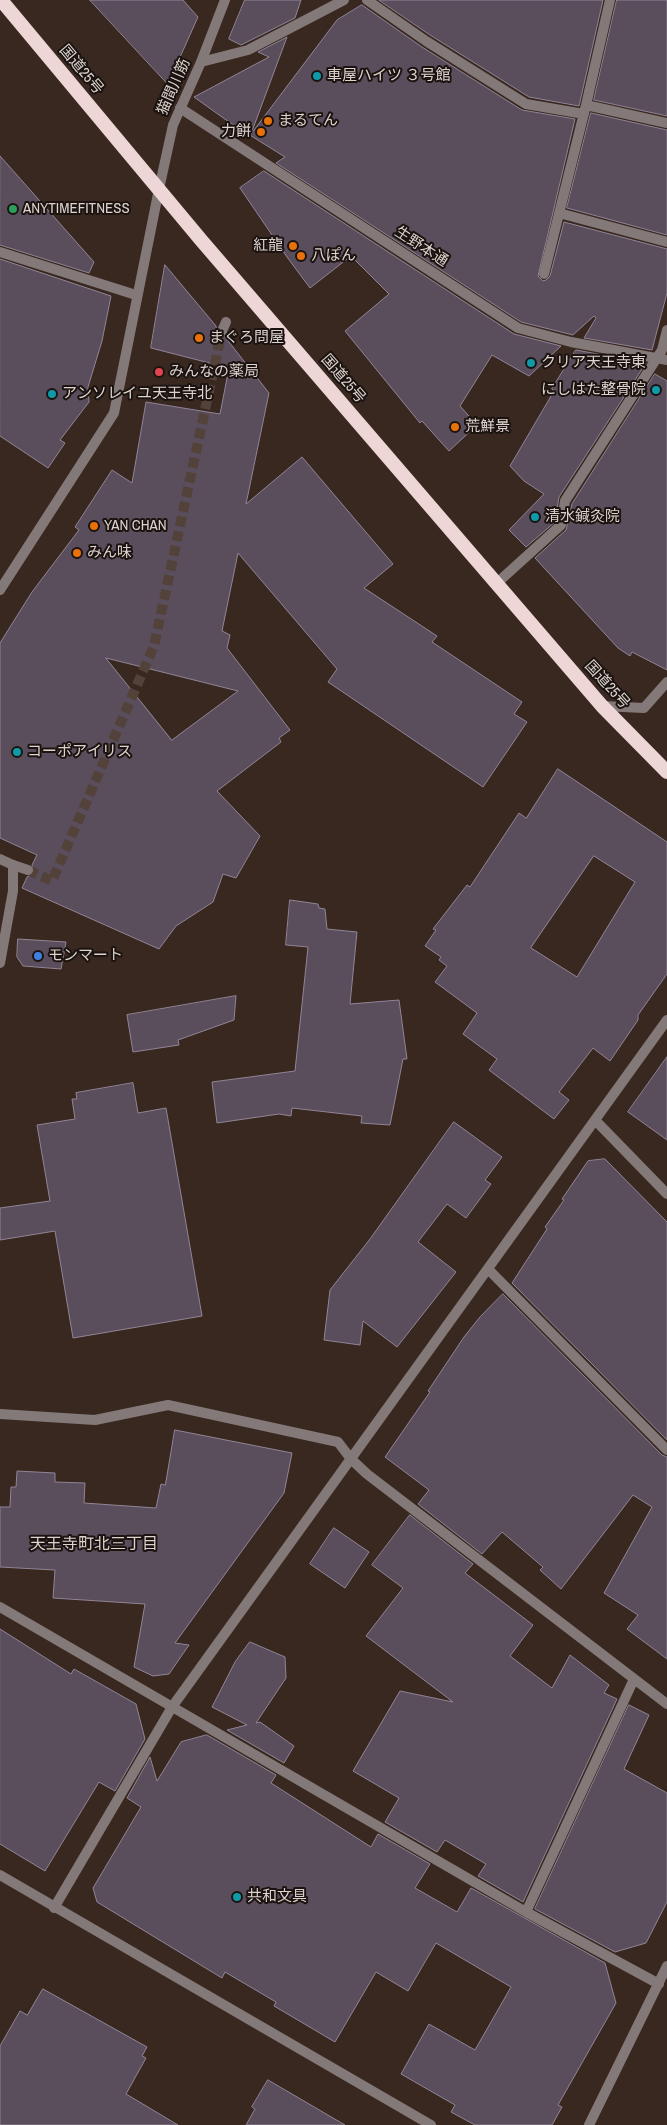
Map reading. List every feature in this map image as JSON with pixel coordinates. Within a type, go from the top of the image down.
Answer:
[{"type":"highway","name":"国道25号","points":[[1,0],[159,189],[602,706],[667,772]]},
{"type":"street","name":"猫間川筋","points":[[0,590],[114,413],[136,295],[172,125],[201,62],[226,0]]},
{"type":"street","points":[[201,62],[248,50],[344,0]]},
{"type":"street","points":[[367,0],[426,41],[526,104],[585,110],[667,123]]},
{"type":"street","points":[[544,274],[610,0]]},
{"type":"street","name":"生野本通","points":[[180,108],[518,328],[571,342],[662,359]]},
{"type":"street","points":[[559,213],[667,242]]},
{"type":"street","points":[[0,252],[136,295]]},
{"type":"street","points":[[497,583],[561,525],[565,501],[662,359],[662,350],[667,330]]},
{"type":"street","points":[[602,706],[644,708],[667,682]]},
{"type":"street","points":[[0,859],[28,870]]},
{"type":"street","points":[[0,962],[13,891],[13,865]]},
{"type":"street","points":[[54,1908],[172,1707],[667,1020]]},
{"type":"street","points":[[595,1120],[667,1194]]},
{"type":"street","points":[[488,1269],[667,1450]]},
{"type":"street","points":[[0,1414],[95,1420],[168,1405],[338,1442],[366,1474],[667,1704]]},
{"type":"street","points":[[0,1607],[526,1912],[659,1984]]},
{"type":"street","points":[[526,1912],[634,1678]]},
{"type":"street","points":[[0,1875],[431,2125]]},
{"type":"street","points":[[588,2125],[667,1966]]},
{"type":"building","points":[[90,0],[183,0],[198,17],[168,84]]},
{"type":"building","points":[[245,0],[301,0],[295,18],[241,45],[229,39]]},
{"type":"building","points":[[379,0],[603,0],[579,106],[529,97],[430,35]]},
{"type":"building","points":[[617,0],[667,0],[667,116],[594,100]]},
{"type":"building","points":[[362,5],[422,47],[522,110],[575,119],[538,276],[543,281],[550,276],[564,222],[667,249],[667,293],[652,350],[584,338],[596,318],[594,316],[573,335],[521,322],[276,163],[285,157],[229,122],[194,97],[269,57],[258,52],[287,37],[251,134],[337,20]]},
{"type":"building","points":[[591,113],[667,130],[667,235],[567,208]]},
{"type":"building","points":[[0,156],[94,262],[89,273],[0,245]]},
{"type":"building","points":[[264,171],[514,334],[561,346],[529,376],[492,355],[460,406],[477,425],[449,451],[422,421],[420,423],[345,331],[389,294],[351,256],[310,288],[240,188]]},
{"type":"building","points":[[0,259],[111,296],[102,341],[88,387],[89,402],[60,440],[65,443],[48,468],[0,436]]},
{"type":"building","points":[[165,265],[216,326],[217,335],[225,337],[269,393],[246,504],[302,457],[393,564],[364,588],[437,636],[432,642],[522,702],[514,714],[527,722],[483,787],[328,682],[337,669],[238,553],[222,631],[230,635],[227,648],[290,730],[279,738],[281,742],[217,791],[260,836],[236,878],[223,874],[213,902],[176,926],[159,949],[22,888],[27,877],[34,873],[32,865],[37,855],[0,838],[0,643],[32,592],[79,530],[75,527],[112,470],[132,483],[146,402],[220,414],[229,368],[151,348]],"holes":[[[106,658],[238,691],[172,740]]]},
{"type":"building","points":[[576,350],[646,363],[559,497],[555,522],[526,547],[509,530],[544,494],[524,481],[510,466],[554,391],[552,389]]},
{"type":"building","points":[[655,374],[667,381],[667,670],[632,652],[630,656],[618,648],[535,558],[566,530],[572,504]]},
{"type":"building","points":[[558,769],[667,842],[667,974],[638,1015],[638,1020],[610,1061],[593,1048],[559,1092],[569,1100],[554,1119],[489,1070],[497,1059],[463,1034],[477,1013],[435,982],[447,966],[439,960],[441,957],[425,946],[436,930],[433,929],[467,885],[470,887],[519,813],[526,818]],"holes":[[[594,856],[635,882],[577,977],[531,948]]]},
{"type":"building","points":[[290,900],[318,904],[319,908],[325,909],[327,929],[357,932],[350,1004],[399,1000],[407,1059],[403,1059],[390,1125],[361,1123],[362,1116],[292,1108],[291,1116],[279,1114],[217,1123],[212,1082],[295,1071],[308,947],[286,945]]},
{"type":"building","points":[[18,939],[66,942],[61,969],[23,966],[17,957]]},
{"type":"building","points":[[236,996],[234,1020],[178,1040],[179,1045],[133,1052],[127,1015]]},
{"type":"building","points":[[667,1057],[667,1140],[628,1112]]},
{"type":"building","points":[[133,1083],[138,1113],[166,1108],[202,1316],[73,1338],[55,1231],[0,1240],[0,1208],[50,1201],[37,1125],[75,1119],[72,1099],[77,1099],[76,1093]]},
{"type":"building","points":[[454,1122],[502,1157],[485,1180],[491,1184],[466,1218],[447,1204],[418,1242],[456,1272],[397,1347],[363,1321],[360,1345],[324,1340],[330,1290],[370,1239]]},
{"type":"building","points":[[605,1159],[667,1222],[667,1440],[512,1283],[547,1229],[545,1227],[564,1200],[562,1199],[588,1161]]},
{"type":"building","points":[[503,1294],[662,1455],[667,1457],[667,1659],[627,1629],[638,1615],[604,1593],[652,1507],[633,1495],[561,1589],[540,1570],[543,1567],[502,1532],[482,1554],[418,1504],[429,1490],[385,1457],[430,1392],[428,1391],[464,1337],[480,1317]]},
{"type":"building","points":[[175,1430],[292,1453],[284,1493],[175,1643],[189,1645],[169,1674],[153,1676],[134,1667],[145,1604],[53,1598],[55,1570],[0,1567],[0,1507],[10,1507],[11,1487],[16,1487],[17,1471],[55,1473],[55,1482],[85,1483],[84,1503],[156,1508],[161,1484],[165,1485]]},
{"type":"building","points":[[410,1515],[473,1564],[465,1573],[533,1625],[510,1656],[552,1688],[570,1655],[609,1685],[604,1693],[617,1699],[523,1902],[478,1876],[486,1864],[445,1840],[437,1852],[385,1822],[399,1798],[353,1771],[400,1691],[453,1702],[366,1636],[403,1588],[372,1565]]},
{"type":"building","points":[[334,1528],[369,1552],[345,1588],[310,1564]]},
{"type":"building","points":[[0,1629],[71,1674],[74,1669],[136,1704],[145,1739],[115,1791],[99,1782],[45,1871],[0,1844]]},
{"type":"building","points":[[250,1642],[285,1657],[286,1678],[256,1723],[260,1722],[294,1746],[284,1763],[227,1730],[247,1725],[212,1707],[235,1662]]},
{"type":"building","points":[[629,1705],[649,1715],[624,1769],[667,1793],[667,1902],[646,1943],[615,1952],[535,1909]]},
{"type":"building","points":[[207,1735],[276,1775],[271,1783],[371,1847],[378,1834],[430,1864],[415,1888],[457,1912],[471,1888],[605,1963],[616,2003],[558,2105],[562,2107],[552,2125],[475,2125],[451,2112],[455,2105],[401,2074],[429,2024],[475,2050],[511,1987],[436,1943],[408,1991],[376,1972],[335,2042],[274,2006],[276,2002],[225,1972],[222,1978],[97,1902],[93,1888],[141,1807],[127,1798],[150,1757],[157,1781],[181,1742]]},
{"type":"building","points":[[43,1989],[147,2047],[142,2056],[146,2058],[126,2094],[178,2125],[0,2125],[0,2046],[20,2011],[27,2015]]},
{"type":"building","points":[[268,2080],[345,2125],[246,2125],[255,2109],[252,2107]]},
{"type":"tunnel","points":[[28,870],[52,881],[154,646],[222,331]]},
{"type":"place","name":"車屋ハイツ ３号館","points":[[317,76]]},
{"type":"place","name":"まるてん","points":[[268,121]]},
{"type":"place","name":"力餅","points":[[261,132]]},
{"type":"place","name":"ANYTIMEFITNESS","points":[[13,209]]},
{"type":"place","name":"紅龍","points":[[293,246]]},
{"type":"place","name":"八ぽん","points":[[301,256]]},
{"type":"place","name":"まぐろ問屋","points":[[199,338]]},
{"type":"place","name":"クリア天王寺東","points":[[531,363]]},
{"type":"place","name":"みんなの薬局","points":[[159,372]]},
{"type":"place","name":"にしはた整骨院","points":[[656,390]]},
{"type":"place","name":"アンソレイユ天王寺北","points":[[52,394]]},
{"type":"place","name":"荒鮮景","points":[[455,427]]},
{"type":"place","name":"清水鍼灸院","points":[[535,517]]},
{"type":"place","name":"YAN CHAN","points":[[94,526]]},
{"type":"place","name":"みん味","points":[[77,553]]},
{"type":"place","name":"コーポアイリス","points":[[17,752]]},
{"type":"place","name":"モンマート","points":[[38,956]]},
{"type":"place","name":"共和文具","points":[[237,1897]]},
{"type":"district","name":"天王寺町北三丁目","points":[[94,1545]]}]
